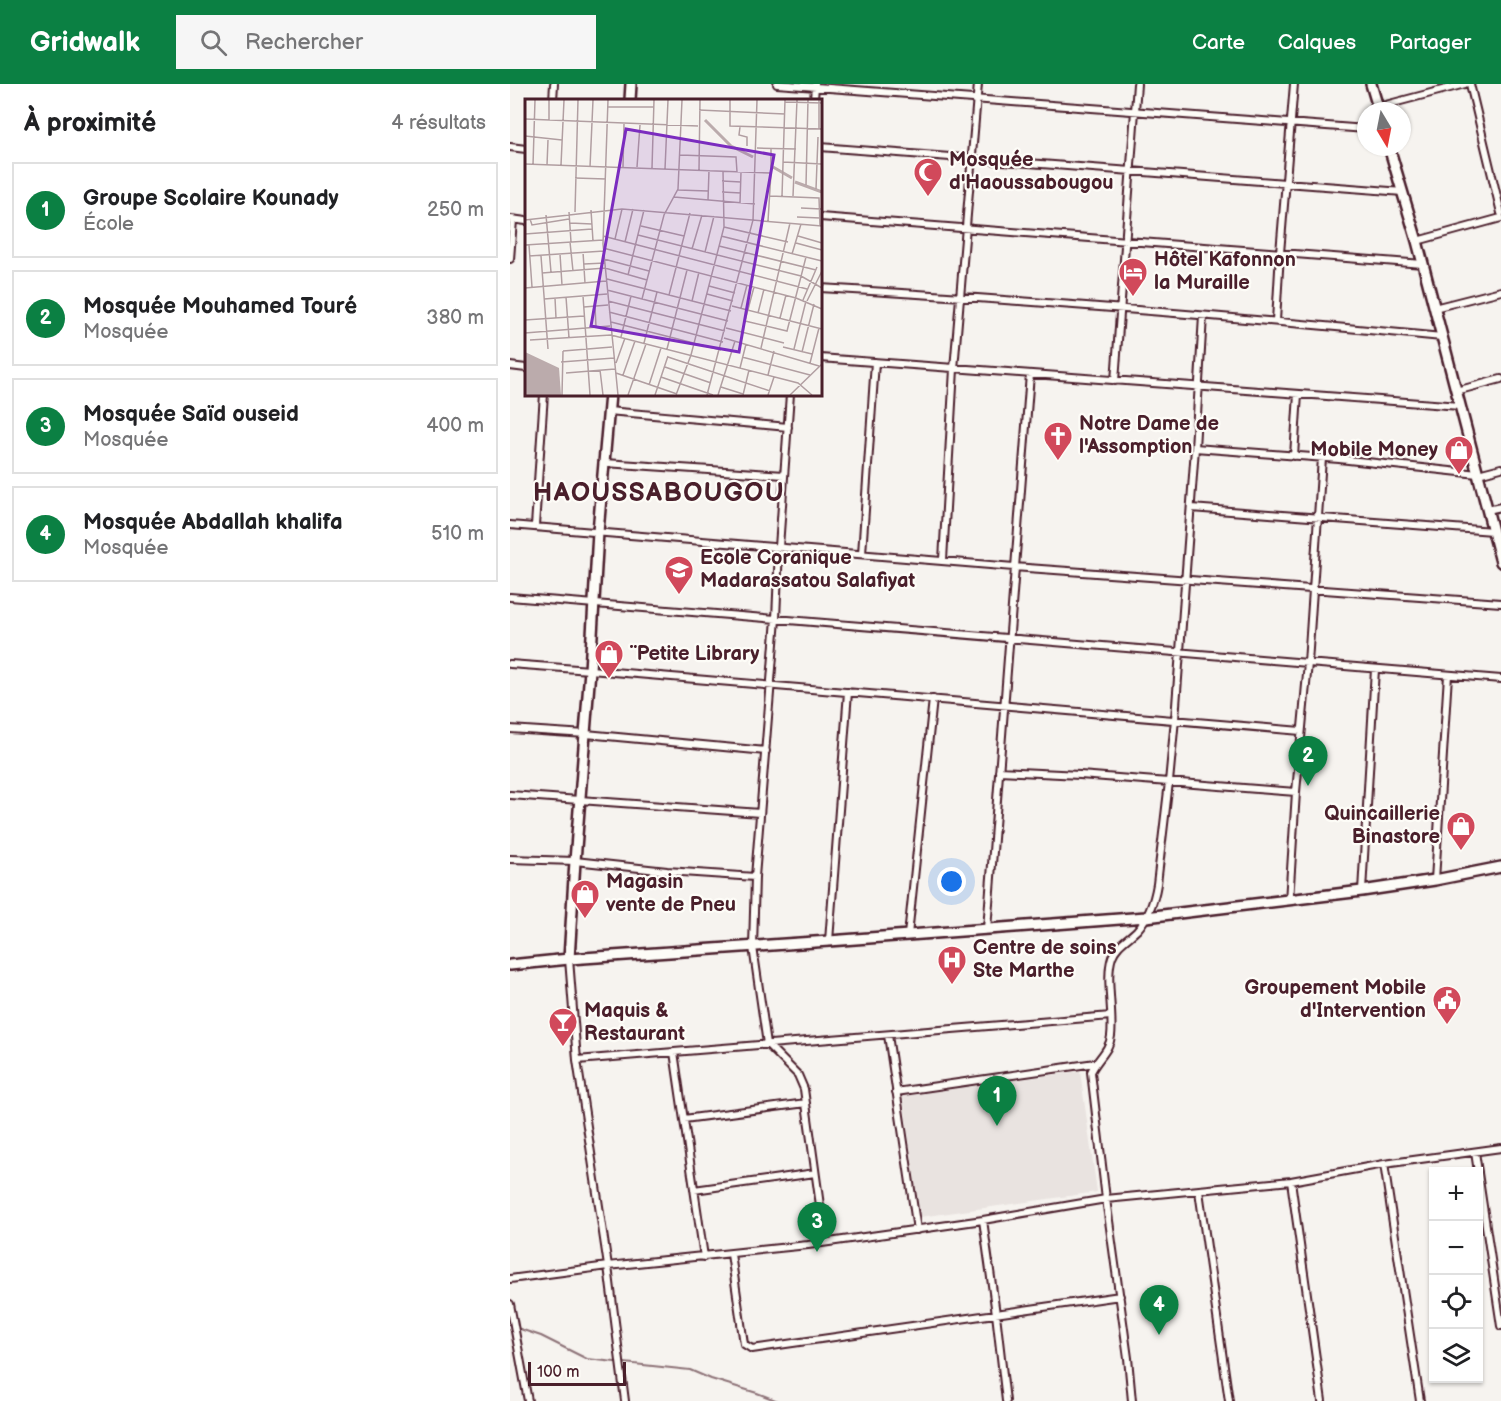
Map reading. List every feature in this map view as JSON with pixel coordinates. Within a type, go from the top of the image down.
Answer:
[{"type":"street","points":[[553,99],[554,84]]},
{"type":"street","points":[[630,99],[631,84]]},
{"type":"street","points":[[777,84],[1357,128]]},
{"type":"street","points":[[943,560],[954,369],[978,84]]},
{"type":"street","points":[[1115,381],[1137,84]]},
{"type":"street","points":[[1276,321],[1294,84]]},
{"type":"street","points":[[1371,84],[1376,102]]},
{"type":"street","points":[[1402,102],[1465,84]]},
{"type":"street","points":[[1470,84],[1501,213]]},
{"type":"street","points":[[510,147],[525,148]]},
{"type":"street","points":[[822,147],[1403,192]]},
{"type":"street","points":[[1392,156],[1417,241],[1501,562]]},
{"type":"street","points":[[822,217],[1423,264]]},
{"type":"street","points":[[1417,241],[1501,218]]},
{"type":"street","points":[[510,259],[512,219]]},
{"type":"street","points":[[822,288],[960,296],[1276,321],[1442,337]]},
{"type":"street","points":[[1434,308],[1501,291]]},
{"type":"street","points":[[1132,1401],[1091,1072],[1107,1049],[1111,1037],[1110,969],[1112,956],[1119,945],[1136,931],[1154,901],[1169,782],[1191,508],[1203,316]]},
{"type":"street","points":[[822,358],[1460,406]]},
{"type":"street","points":[[862,554],[875,362]]},
{"type":"street","points":[[510,366],[525,368]]},
{"type":"street","points":[[987,929],[1030,374]]},
{"type":"street","points":[[1456,391],[1501,379]]},
{"type":"street","points":[[1294,456],[1298,394]]},
{"type":"street","points":[[534,526],[544,396]]},
{"type":"street","points":[[610,396],[598,532],[569,959],[577,1060],[608,1266],[625,1401]]},
{"type":"street","points":[[790,396],[776,619],[755,877],[753,947],[767,1044],[798,1075],[804,1089],[825,1242]]},
{"type":"street","points":[[608,411],[788,426]]},
{"type":"street","points":[[1195,448],[1478,474],[1501,468]]},
{"type":"street","points":[[1289,901],[1322,458]]},
{"type":"street","points":[[605,464],[784,475]]},
{"type":"street","points":[[1487,510],[1501,507]]},
{"type":"street","points":[[1191,508],[1493,531]]},
{"type":"street","points":[[510,525],[1014,567],[1501,603]]},
{"type":"street","points":[[510,597],[1501,679]]},
{"type":"street","points":[[510,664],[1301,731]]},
{"type":"street","points":[[1362,891],[1376,669]]},
{"type":"street","points":[[1435,880],[1448,675]]},
{"type":"street","points":[[829,942],[848,692]]},
{"type":"street","points":[[908,934],[933,699]]},
{"type":"street","points":[[510,729],[766,751]]},
{"type":"street","points":[[999,771],[1296,792]]},
{"type":"street","points":[[510,795],[760,813]]},
{"type":"street","points":[[510,859],[575,861],[755,877]]},
{"type":"street","points":[[510,965],[1146,917],[1362,891],[1501,867]]},
{"type":"street","points":[[577,1060],[1111,1016]]},
{"type":"street","points":[[888,1035],[916,1230]]},
{"type":"street","points":[[674,1052],[704,1257]]},
{"type":"street","points":[[896,1092],[1095,1064]]},
{"type":"street","points":[[684,1119],[806,1103]]},
{"type":"street","points":[[510,1280],[608,1266],[731,1254],[916,1230],[1106,1199],[1291,1181],[1384,1164],[1501,1148]]},
{"type":"street","points":[[1475,1152],[1477,1167]]},
{"type":"street","points":[[1384,1164],[1420,1401]]},
{"type":"street","points":[[694,1190],[815,1173]]},
{"type":"street","points":[[1291,1181],[1322,1401]]},
{"type":"street","points":[[1199,1191],[1229,1401]]},
{"type":"street","points":[[1483,1205],[1501,1326]]},
{"type":"street","points":[[983,1220],[1006,1401]]},
{"type":"street","points":[[731,1254],[744,1344],[752,1349],[1120,1296]]},
{"type":"street","points":[[510,1304],[528,1401]]},
{"type":"shaded area","points":[[1080,1071],[1097,1192],[920,1217],[903,1096]]},
{"type":"waterway","points":[[517,1328],[541,1336],[587,1359],[690,1370],[778,1401]]},
{"type":"place","name":"Mosquée d'Haoussabougou","points":[[928,198]]},
{"type":"place","name":"Hôtel Kafonnon la Muraille","points":[[1133,298]]},
{"type":"place","name":"Notre Dame de l'Assomption","points":[[1058,462]]},
{"type":"place","name":"Mobile Money","points":[[1459,476]]},
{"type":"place","name":"Ecole Coranique Madarassatou Salafiyat","points":[[679,596]]},
{"type":"place","name":"¨Petite Library","points":[[609,680]]},
{"type":"place","name":"Mosquée Mouhamed Touré","points":[[1308,786]]},
{"type":"place","name":"Quincaillerie Binastore","points":[[1461,852]]},
{"type":"place","name":"Magasin vente de Pneu","points":[[585,920]]},
{"type":"place","name":"Centre de soins Ste Marthe","points":[[952,986]]},
{"type":"place","name":"Groupement Mobile d'Intervention","points":[[1447,1026]]},
{"type":"place","name":"Maquis & Restaurant","points":[[563,1048]]},
{"type":"place","name":"Groupe Scolaire Kounady","points":[[997,1126]]},
{"type":"place","name":"Mosquée Saïd ouseid","points":[[817,1252]]},
{"type":"place","name":"Mosquée Abdallah khalifa","points":[[1159,1335]]},
{"type":"district","name":"HAOUSSABOUGOU","points":[[659,493]]}]
